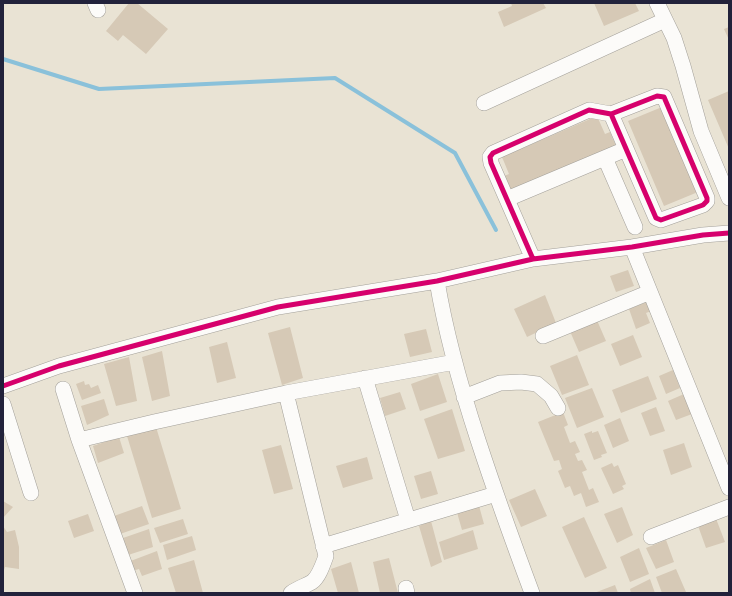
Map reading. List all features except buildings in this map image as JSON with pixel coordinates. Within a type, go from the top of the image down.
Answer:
[{"type":"street","points":[[657,3],[674,38],[700,131],[729,198]]},
{"type":"street","points":[[484,103],[665,20]]},
{"type":"street","points":[[533,259],[491,163],[490,157],[493,152],[589,110],[611,114],[657,96],[664,97],[707,198],[705,203],[703,205],[658,220],[611,114]]},
{"type":"street","points":[[507,199],[626,149]]},
{"type":"street","points":[[605,158],[636,227]]},
{"type":"street","points":[[3,386],[59,366],[278,307],[437,281],[533,259],[632,248],[703,235],[729,233]]},
{"type":"street","points":[[632,248],[729,488]]},
{"type":"street","points":[[437,281],[441,310],[464,397],[496,494],[532,593]]},
{"type":"street","points":[[543,336],[650,292]]},
{"type":"street","points":[[79,440],[286,392],[455,362]]},
{"type":"street","points":[[365,378],[408,520]]},
{"type":"street","points":[[464,397],[500,383],[521,382],[537,384],[551,396],[558,408]]},
{"type":"street","points":[[63,389],[79,440],[135,593]]},
{"type":"street","points":[[286,392],[326,556],[314,581],[292,593]]},
{"type":"street","points":[[3,404],[31,493]]},
{"type":"street","points":[[323,546],[496,494]]},
{"type":"street","points":[[651,537],[729,507]]},
{"type":"waterway","points":[[3,59],[99,89],[335,78],[455,153],[496,230]]},
{"type":"cycle path","points":[[533,259],[491,163],[490,157],[493,153],[589,110],[611,114],[657,96],[664,97],[707,201],[703,205],[661,220],[656,218],[611,114]]},
{"type":"cycle path","points":[[3,386],[59,366],[278,307],[437,281],[533,259],[632,247],[703,235],[729,233]]}]
